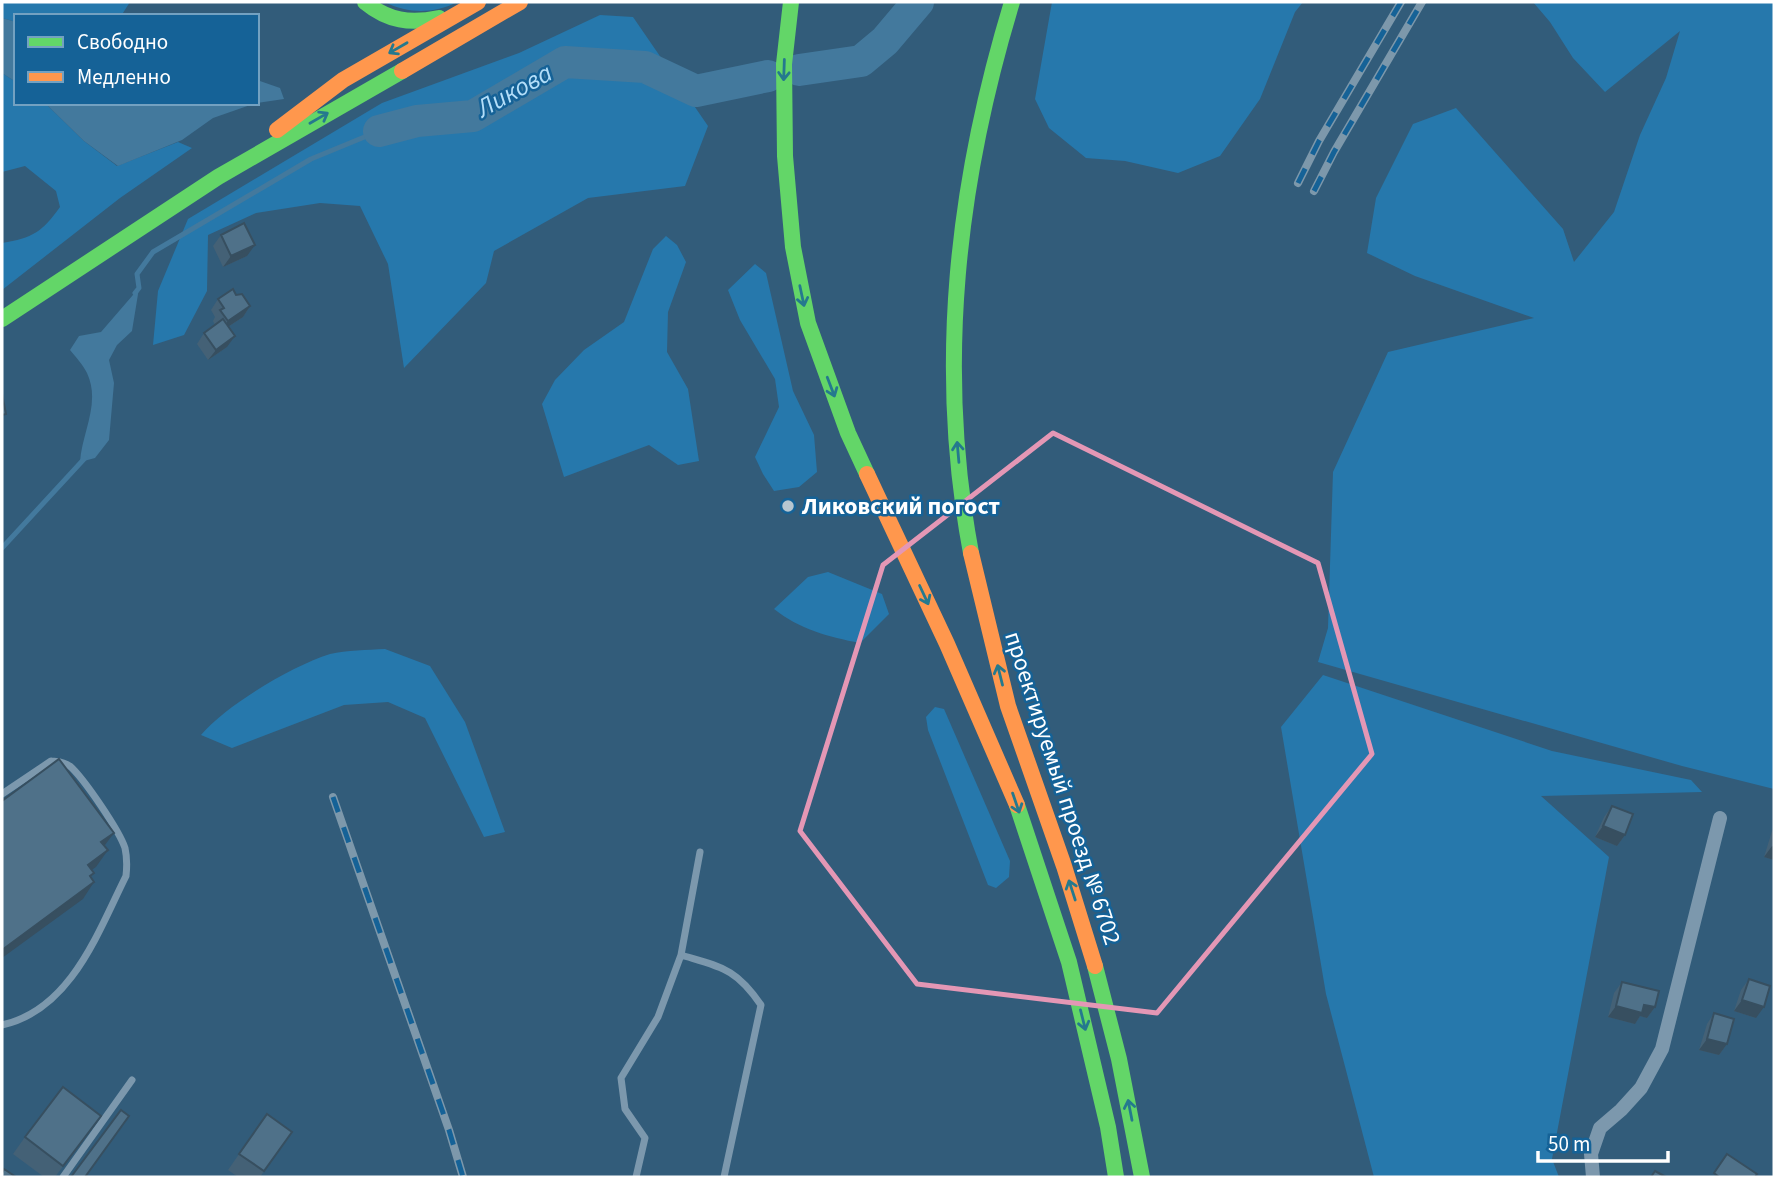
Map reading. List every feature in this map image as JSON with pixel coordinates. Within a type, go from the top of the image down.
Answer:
[{"type":"main road","points":[[365,2],[390,19],[409,23],[439,18],[472,2]]},
{"type":"main road","points":[[218,177],[344,80],[478,2]]},
{"type":"main road","points":[[2,319],[218,177],[520,2]]},
{"type":"main road","name":"проектируемый проезд № 6702","points":[[792,2],[784,64],[785,156],[793,247],[808,323],[848,433],[947,644],[1014,796],[1069,962],[1108,1127],[1116,1177]]},
{"type":"main road","name":"проектируемый проезд № 6702","points":[[1012,2],[981,110],[970,164],[955,281],[953,390],[962,497],[978,589],[1006,702],[1088,940],[1128,1099],[1142,1177]]},
{"type":"street","points":[[1593,1177],[1591,1154],[1600,1128],[1641,1088],[1662,1049],[1720,818]]},
{"type":"lane","points":[[2,794],[51,761],[71,766],[110,819],[125,847],[127,862],[126,876],[84,960],[59,992],[45,1004],[12,1023],[2,1025]]},
{"type":"lane","points":[[636,1177],[645,1138],[625,1109],[621,1078],[658,1017],[681,955],[700,852]]},
{"type":"lane","points":[[681,955],[727,969],[748,985],[761,1005],[724,1177]]},
{"type":"lane","points":[[63,1177],[132,1080]]},
{"type":"highlighted area","points":[[1053,433],[1318,563],[1372,754],[1157,1013],[917,984],[800,831],[883,565]]},
{"type":"shaded area","points":[[2,2],[130,2],[122,14],[14,14],[14,21],[2,18]]},
{"type":"shaded area","points":[[384,2],[458,2],[439,9],[421,11],[403,9]]},
{"type":"shaded area","points":[[1052,2],[1303,2],[1295,12],[1260,99],[1220,156],[1178,173],[1125,161],[1086,158],[1049,128],[1035,99]]},
{"type":"shaded area","points":[[1533,2],[1774,2],[1774,789],[1682,766],[1318,662],[1328,628],[1333,472],[1388,352],[1534,318],[1415,276],[1367,253],[1376,198],[1413,124],[1456,108],[1563,229],[1574,262],[1614,212],[1640,135],[1666,78],[1680,31],[1605,92],[1573,58],[1550,22]]},
{"type":"shaded area","points":[[600,15],[633,17],[708,126],[685,186],[588,198],[494,251],[486,283],[404,368],[388,264],[360,206],[320,203],[256,213],[208,235],[207,291],[184,335],[153,345],[158,291],[188,219],[382,103],[519,53]]},
{"type":"shaded area","points":[[2,18],[14,21],[14,81],[2,73]]},
{"type":"shaded area","points":[[2,73],[14,81],[14,105],[47,105],[84,141],[117,166],[178,142],[192,148],[120,198],[2,290],[2,243],[22,239],[36,232],[60,207],[56,191],[25,166],[2,172]]},
{"type":"shaded area","points":[[259,81],[280,88],[284,99],[259,103]]},
{"type":"shaded area","points":[[47,105],[250,105],[213,118],[182,140],[118,166],[84,141]]},
{"type":"shaded area","points":[[666,236],[677,245],[686,262],[668,312],[667,352],[688,389],[699,461],[678,465],[649,445],[564,477],[542,404],[555,380],[584,350],[624,322],[653,249]]},
{"type":"shaded area","points":[[755,264],[766,273],[793,391],[814,435],[817,472],[799,487],[774,491],[755,457],[779,407],[775,379],[740,320],[728,290]]},
{"type":"shaded area","points":[[139,288],[132,331],[117,345],[109,360],[114,383],[109,440],[95,458],[80,462],[92,395],[87,373],[70,350],[79,336],[101,332]]},
{"type":"shaded area","points":[[828,572],[882,594],[889,614],[860,643],[815,631],[774,609],[808,577]]},
{"type":"shaded area","points":[[385,649],[430,666],[465,722],[505,832],[484,837],[425,718],[388,702],[344,705],[232,748],[201,735],[226,711],[297,667],[330,654]]},
{"type":"shaded area","points":[[1323,675],[1552,751],[1691,780],[1702,792],[1541,796],[1609,857],[1552,1159],[1559,1177],[1374,1177],[1326,994],[1281,727]]},
{"type":"shaded area","points":[[935,707],[944,709],[1010,861],[1009,877],[996,888],[988,885],[928,730],[926,717]]},
{"type":"building","points":[[244,223],[255,245],[231,256],[221,235]]},
{"type":"building","points":[[233,289],[236,295],[242,294],[250,306],[228,321],[220,310],[224,308],[218,299]]},
{"type":"building","points":[[223,319],[235,336],[216,350],[204,333]]},
{"type":"building","points":[[2,394],[6,414],[2,415]]},
{"type":"building","points":[[59,759],[114,833],[101,842],[108,850],[88,865],[94,873],[90,876],[94,882],[2,950],[2,801]]},
{"type":"building","points":[[1612,806],[1633,814],[1625,835],[1603,826]]},
{"type":"building","points":[[1749,979],[1770,986],[1764,1007],[1742,1000]]},
{"type":"building","points":[[1622,982],[1659,991],[1655,1007],[1644,1005],[1642,1013],[1616,1006]]},
{"type":"building","points":[[1714,1013],[1734,1019],[1727,1044],[1707,1039]]},
{"type":"building","points":[[63,1087],[101,1116],[63,1166],[25,1137]]},
{"type":"building","points":[[121,1110],[129,1116],[85,1177],[71,1177]]},
{"type":"building","points":[[267,1114],[292,1132],[264,1171],[239,1154]]},
{"type":"building","points":[[1727,1154],[1757,1174],[1755,1177],[1719,1177],[1714,1173]]},
{"type":"building","points":[[4,1169],[16,1177],[2,1176]]},
{"type":"building","points":[[1655,1171],[1666,1177],[1651,1177]]},
{"type":"waterway","name":"Ликова","points":[[799,70],[861,61],[885,41],[918,2]]},
{"type":"waterway","name":"Ликова","points":[[379,131],[417,121],[473,116],[565,62],[645,67],[696,91],[768,76]]},
{"type":"waterway","points":[[135,293],[139,288],[137,274],[153,252],[311,159],[379,131]]},
{"type":"waterway","points":[[2,548],[85,458]]},
{"type":"railway","points":[[1298,183],[1319,141],[1401,2]]},
{"type":"railway","points":[[1314,191],[1422,2]]},
{"type":"railway","points":[[333,797],[463,1177]]},
{"type":"traffic: fast","points":[[365,2],[391,17],[409,21],[439,18]]},
{"type":"traffic: fast","points":[[791,2],[784,64],[785,156],[793,247],[808,323],[848,433],[867,474]]},
{"type":"traffic: fast","points":[[971,553],[960,483],[955,413],[954,344],[958,275],[977,138],[1012,2]]},
{"type":"traffic: fast","points":[[2,319],[218,177],[402,71]]},
{"type":"traffic: fast","points":[[1017,805],[1069,962],[1108,1127],[1116,1177]]},
{"type":"traffic: fast","points":[[1095,966],[1119,1059],[1142,1177]]},
{"type":"traffic: slow","points":[[277,130],[343,80],[478,2]]},
{"type":"traffic: slow","points":[[402,71],[520,2]]},
{"type":"traffic: slow","points":[[867,474],[947,644],[1017,805]]},
{"type":"traffic: slow","points":[[971,553],[1008,706],[1064,866],[1095,966]]},
{"type":"place","name":"Ликовский погост","points":[[788,506]]}]
